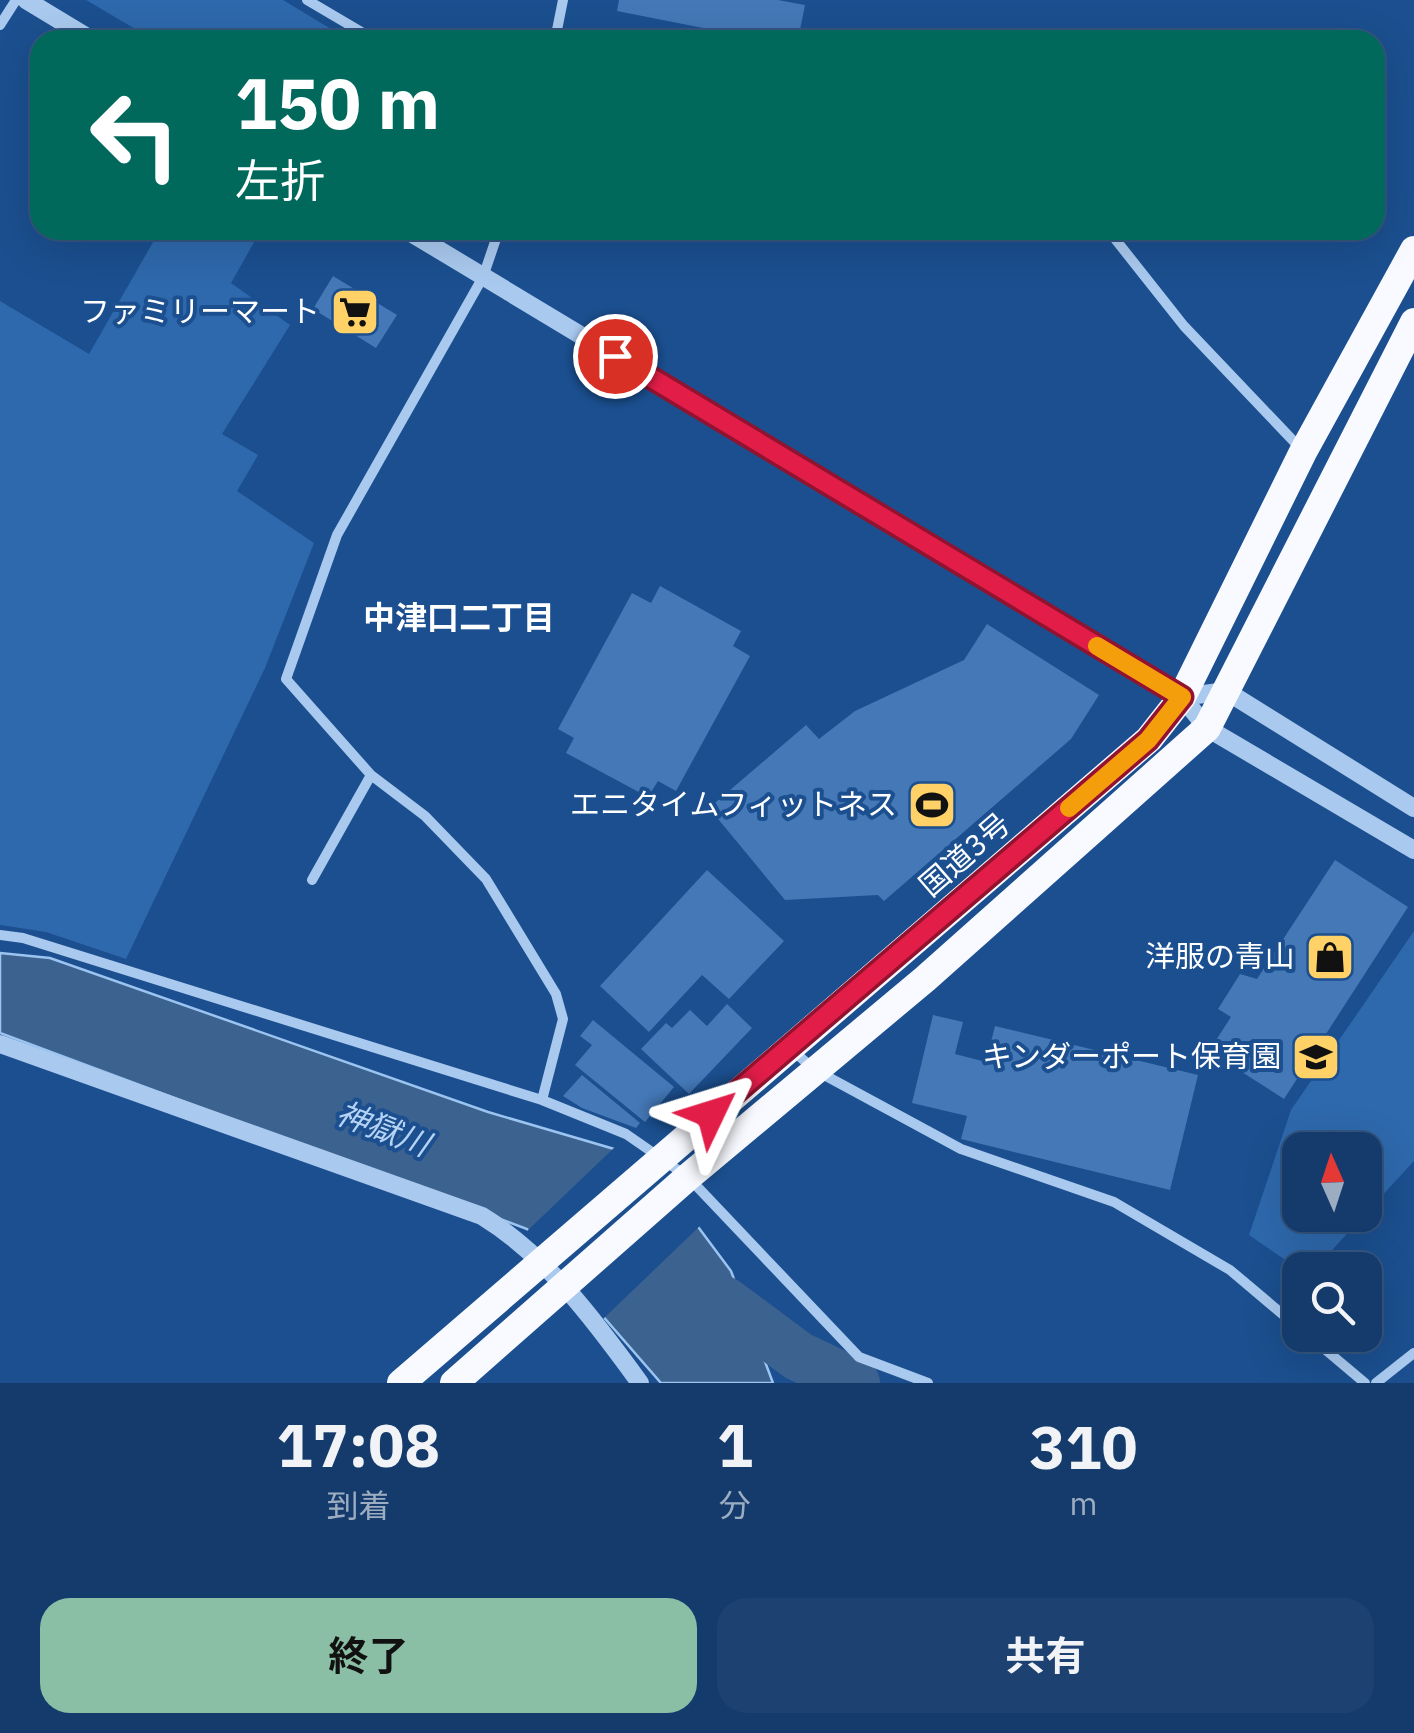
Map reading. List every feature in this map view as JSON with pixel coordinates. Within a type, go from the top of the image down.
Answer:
[{"type":"highway","name":"国道3号","points":[[401,1383],[1148,740],[1182,697],[1303,452],[1414,250]]},
{"type":"highway","points":[[454,1383],[684,1181],[969,940],[1207,728],[1414,322]]},
{"type":"street","points":[[0,25],[16,0]]},
{"type":"street","points":[[26,0],[76,30]]},
{"type":"street","points":[[307,0],[358,30]]},
{"type":"street","points":[[558,30],[563,0]]},
{"type":"street","points":[[422,240],[1182,697],[1207,728],[1414,850]]},
{"type":"street","points":[[496,240],[483,277],[337,535],[286,679],[371,775],[425,816],[486,879],[556,994],[564,1018],[542,1100]]},
{"type":"street","points":[[1116,240],[1184,326],[1303,452]]},
{"type":"street","points":[[1182,697],[1226,690],[1414,808]]},
{"type":"street","points":[[312,880],[371,775]]},
{"type":"street","points":[[0,935],[23,938],[542,1100],[626,1134],[684,1181],[859,1357],[928,1383]]},
{"type":"street","points":[[0,1044],[482,1216],[545,1257],[640,1383]]},
{"type":"street","points":[[788,1048],[815,1070],[960,1149],[1114,1202],[1230,1270],[1282,1313]]},
{"type":"street","points":[[1328,1352],[1365,1383]]},
{"type":"street","points":[[1376,1383],[1414,1353]]},
{"type":"shaded area","points":[[86,0],[283,0],[333,30],[137,30]]},
{"type":"shaded area","points":[[154,240],[255,240],[231,283],[290,325],[222,434],[258,455],[237,491],[314,543],[265,668],[126,959],[46,932],[0,925],[0,301],[89,354]]},
{"type":"shaded area","points":[[1414,931],[1414,1161],[1382,1196],[1382,1132],[1284,1132],[1291,1110]]},
{"type":"shaded area","points":[[1282,1137],[1282,1232],[1349,1232],[1330,1252],[1282,1252],[1282,1258],[1249,1235]]},
{"type":"water","name":"神獄川","points":[[0,953],[50,958],[488,1112],[614,1149],[678,1200],[731,1271],[773,1383],[661,1383],[527,1229],[0,1033]]},
{"type":"pier","points":[[617,1145],[682,1197],[702,1224],[603,1319],[525,1233]]},
{"type":"building","points":[[619,0],[778,0],[805,5],[800,30],[713,30],[617,11]]},
{"type":"building","name":"ファミリーマート","points":[[333,276],[397,315],[376,348],[313,309]]},
{"type":"building","points":[[660,586],[741,631],[733,646],[750,656],[676,791],[658,781],[648,797],[566,753],[574,738],[558,729],[632,593],[651,603]]},
{"type":"building","points":[[987,624],[1099,695],[1071,739],[884,901],[878,895],[785,900],[709,808],[806,725],[819,739],[855,711],[964,660]]},
{"type":"building","points":[[1335,860],[1408,907],[1284,1099],[1209,1051],[1231,1017],[1218,1009],[1240,974],[1257,979]]},
{"type":"building","points":[[707,870],[784,941],[729,999],[702,975],[649,1032],[600,986]]},
{"type":"building","points":[[727,1004],[752,1028],[689,1094],[641,1049],[666,1023],[672,1028],[690,1010],[707,1026]]},
{"type":"building","points":[[933,1015],[963,1022],[955,1054],[986,1062],[995,1026],[1198,1075],[1170,1190],[961,1139],[967,1116],[912,1103]]},
{"type":"building","points":[[593,1020],[674,1087],[645,1122],[575,1065],[592,1045],[580,1036]]},
{"type":"building","points":[[582,1075],[640,1123],[636,1128],[582,1108],[563,1096]]},
{"type":"waterway","points":[[684,1287],[724,1301],[798,1356],[855,1383]]},
{"type":"slow traffic","points":[[1069,808],[1148,740],[1182,697],[1097,646]]},
{"type":"place","name":"ファミリーマート","points":[[355,312]]},
{"type":"place","name":"エニタイムフィットネス","points":[[932,805]]},
{"type":"place","name":"洋服の青山","points":[[1330,957]]},
{"type":"place","name":"キンダーポート保育園","points":[[1316,1057]]},
{"type":"district","name":"中津口二丁目","points":[[459,618]]},
{"type":"route","points":[[615,356],[1182,697],[1148,740],[711,1114]]}]
